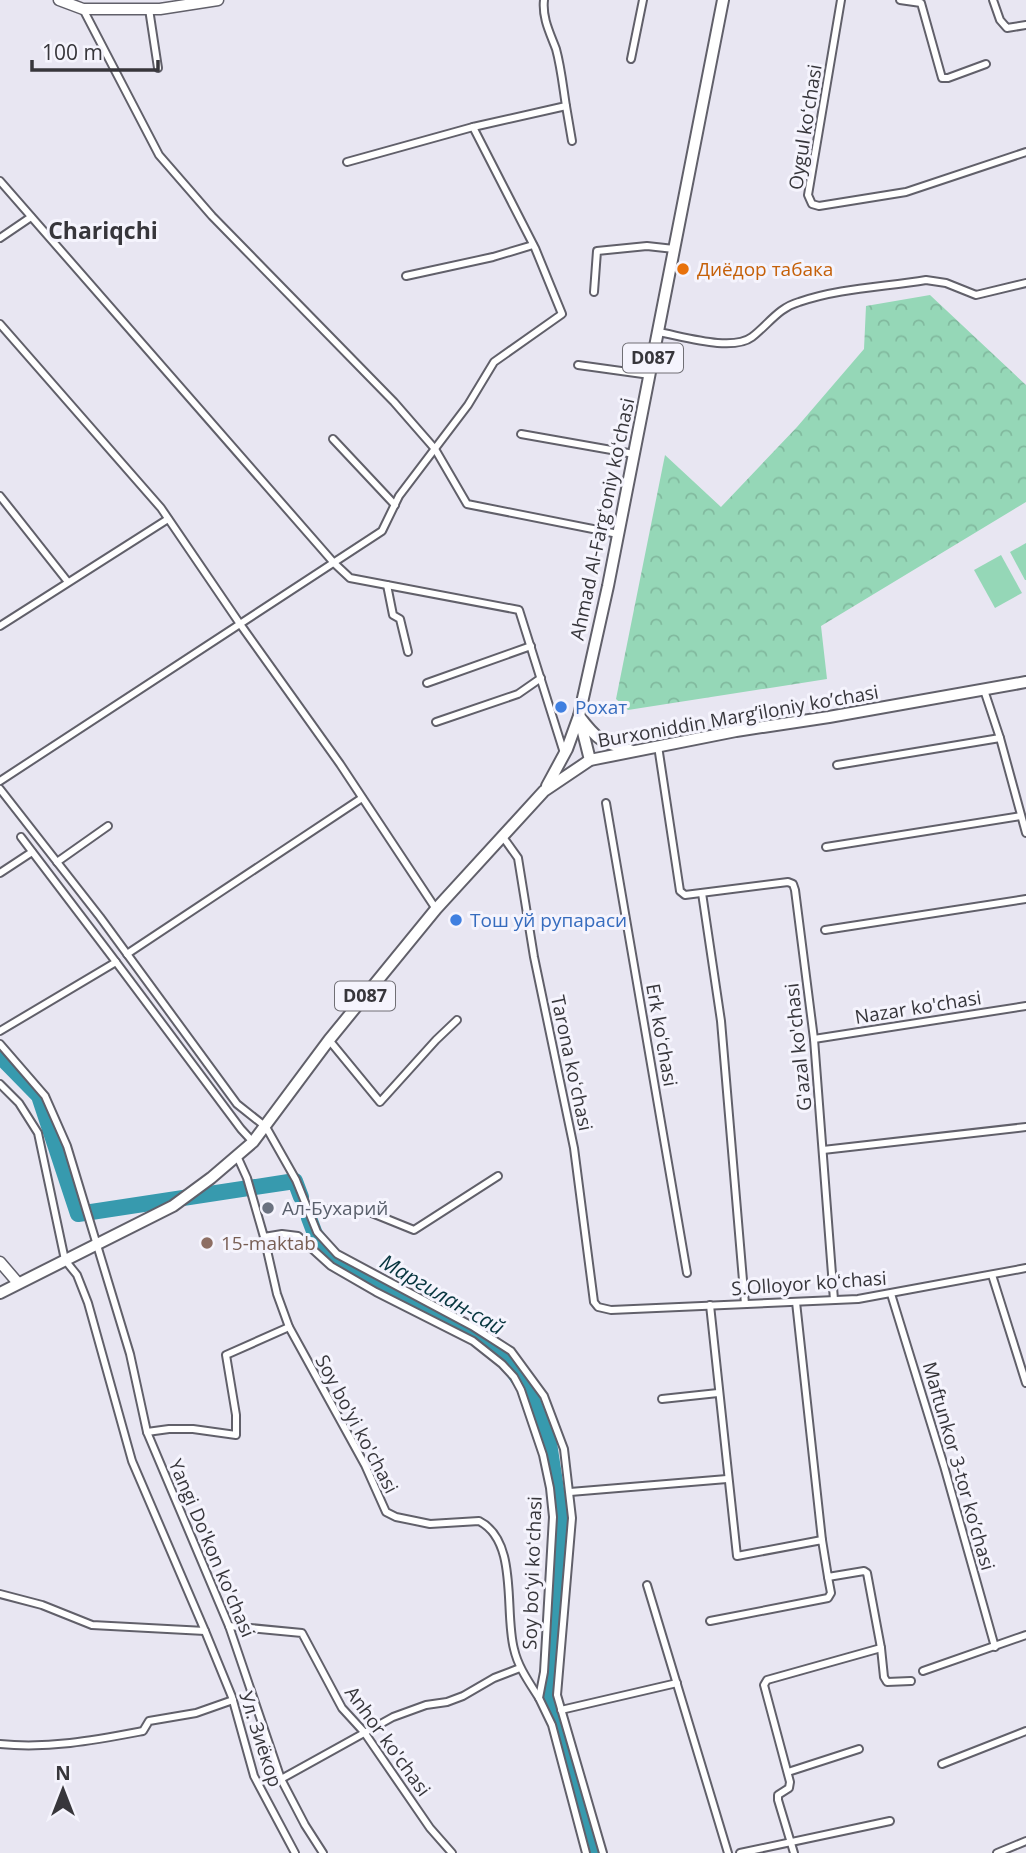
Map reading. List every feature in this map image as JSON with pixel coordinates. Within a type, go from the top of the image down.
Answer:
[{"type":"main road","name":"Ahmad Al-Fargʻoniy koʻchasi","points":[[579,716],[618,534],[723,0]]},
{"type":"main road","name":"Burxoniddin Marg’iloniy ko’chasi","points":[[0,1293],[173,1206],[253,1142],[329,1040],[436,909],[544,791],[590,760],[1026,682]]},
{"type":"main road","points":[[579,716],[603,742],[633,751]]},
{"type":"main road","name":"D087","points":[[544,791],[564,754],[579,716]]},
{"type":"main road","name":"D087","points":[[579,716],[590,760]]},
{"type":"street","points":[[59,0],[83,9],[149,9],[218,0]]},
{"type":"street","points":[[544,0],[543,9],[556,51],[572,141]]},
{"type":"street","points":[[631,59],[643,0]]},
{"type":"street","name":"Oygul koʻchasi","points":[[841,0],[808,195],[812,204],[819,206],[906,192],[1026,152]]},
{"type":"street","points":[[900,0],[921,3],[942,78],[948,79],[986,64]]},
{"type":"street","points":[[993,0],[1000,20],[1007,28],[1026,25]]},
{"type":"street","points":[[83,9],[159,155],[212,216],[394,402],[435,449],[467,504],[618,534]]},
{"type":"street","points":[[149,9],[158,68]]},
{"type":"street","points":[[347,162],[473,127],[566,106]]},
{"type":"street","points":[[0,781],[382,531],[395,505],[468,405],[494,362],[562,314],[533,245],[473,127]]},
{"type":"street","points":[[0,181],[334,564],[350,578],[517,609],[521,612],[564,754]]},
{"type":"street","points":[[0,238],[31,217]]},
{"type":"street","points":[[406,276],[494,257],[533,245]]},
{"type":"street","points":[[594,292],[597,251],[647,246],[674,249]]},
{"type":"street","points":[[658,332],[723,343],[739,343],[753,336],[785,307],[806,299],[926,280],[946,283],[976,295],[1026,283]]},
{"type":"street","points":[[0,324],[161,508],[340,764],[436,909]]},
{"type":"street","points":[[578,365],[649,375]]},
{"type":"street","points":[[521,434],[634,454]]},
{"type":"street","points":[[333,439],[395,505]]},
{"type":"street","points":[[0,496],[68,582]]},
{"type":"street","points":[[0,626],[168,519]]},
{"type":"street","points":[[387,585],[393,615],[400,619],[408,652]]},
{"type":"street","points":[[427,683],[531,646]]},
{"type":"street","points":[[436,722],[518,694],[541,678]]},
{"type":"street","points":[[984,690],[1026,833]]},
{"type":"street","points":[[837,765],[1000,738]]},
{"type":"street","points":[[658,746],[677,886],[685,895],[702,893],[721,1021],[745,1304]]},
{"type":"street","points":[[0,789],[127,954],[237,1104],[266,1127]]},
{"type":"street","points":[[127,954],[362,799]]},
{"type":"street","name":"Erk koʻchasi","points":[[606,803],[687,1273]]},
{"type":"street","points":[[826,847],[1021,816]]},
{"type":"street","points":[[57,862],[108,826]]},
{"type":"street","points":[[21,837],[253,1142]]},
{"type":"street","name":"Tarona koʻchasi","points":[[503,837],[518,858],[534,957],[574,1148],[594,1301]]},
{"type":"street","points":[[0,873],[32,852]]},
{"type":"street","name":"G'azal ko'chasi","points":[[702,893],[781,882],[793,884],[814,1039],[834,1300]]},
{"type":"street","points":[[825,930],[1026,899]]},
{"type":"street","points":[[0,1031],[116,962]]},
{"type":"street","name":"Nazar ko'chasi","points":[[814,1039],[1026,1006]]},
{"type":"street","points":[[329,1040],[380,1102],[457,1020]]},
{"type":"street","name":"Yangi Do'kon ko'chasi","points":[[0,1044],[45,1096],[66,1146],[131,1354],[147,1432],[229,1626],[281,1779],[304,1825],[323,1853]]},
{"type":"street","name":"Ул. Зиёкор","points":[[0,1084],[19,1103],[38,1133],[65,1261],[77,1275],[88,1303],[132,1461],[233,1700],[254,1776],[295,1853]]},
{"type":"street","name":"Soy boʻyi koʻchasi","points":[[266,1127],[292,1170],[317,1232],[337,1254],[472,1326],[511,1351],[537,1386],[556,1425],[564,1449],[572,1518],[557,1695],[603,1853]]},
{"type":"street","points":[[823,1150],[1026,1127]]},
{"type":"street","points":[[237,1156],[247,1178],[264,1237]]},
{"type":"street","points":[[308,1209],[362,1209],[414,1230],[498,1176]]},
{"type":"street","name":"Soy boʻyi koʻchasi","points":[[264,1237],[282,1234],[298,1236],[331,1266],[385,1297],[473,1341],[514,1377],[538,1439],[552,1503],[544,1672],[539,1698]]},
{"type":"street","name":"Soy bo'yi ko'chasi","points":[[264,1237],[277,1294],[289,1327],[365,1465],[386,1513],[430,1524],[479,1521],[496,1539],[506,1562],[509,1625],[520,1668],[539,1698]]},
{"type":"street","points":[[0,1262],[18,1283]]},
{"type":"street","name":"S.Olloyor koʻchasi","points":[[594,1301],[598,1307],[611,1310],[858,1299],[1026,1268]]},
{"type":"street","points":[[992,1275],[1026,1383]]},
{"type":"street","name":"Maftunkor 3-tor koʼchasi","points":[[891,1294],[944,1466],[995,1647]]},
{"type":"street","points":[[710,1621],[828,1598],[831,1593],[821,1540],[796,1302]]},
{"type":"street","points":[[710,1305],[737,1556],[821,1540]]},
{"type":"street","points":[[147,1432],[193,1429],[236,1436],[236,1415],[226,1355],[289,1327]]},
{"type":"street","points":[[662,1399],[718,1393]]},
{"type":"street","points":[[570,1492],[727,1479]]},
{"type":"street","points":[[828,1577],[861,1570],[867,1573],[876,1611],[884,1677],[887,1682],[911,1681]]},
{"type":"street","points":[[647,1585],[728,1853]]},
{"type":"street","points":[[0,1594],[42,1605],[92,1625],[205,1630]]},
{"type":"street","name":"Anhor ko'chasi","points":[[229,1626],[302,1633],[342,1708],[364,1732],[430,1828],[452,1853]]},
{"type":"street","points":[[923,1671],[1026,1635]]},
{"type":"street","points":[[794,1853],[778,1800],[781,1792],[789,1788],[788,1772],[764,1685],[767,1679],[881,1648]]},
{"type":"street","points":[[281,1779],[393,1717],[463,1696],[494,1678],[520,1668]]},
{"type":"street","points":[[561,1710],[677,1683]]},
{"type":"street","points":[[539,1698],[552,1725],[586,1853]]},
{"type":"street","points":[[0,1744],[31,1747],[66,1745],[143,1731],[149,1721],[196,1713],[233,1700]]},
{"type":"street","points":[[942,1764],[1026,1731]]},
{"type":"street","points":[[788,1772],[859,1749]]},
{"type":"street","points":[[740,1853],[890,1821]]},
{"type":"street","points":[[997,1853],[1026,1841]]},
{"type":"green space","points":[[930,295],[1026,385],[1026,502],[821,626],[827,679],[628,710],[616,699],[665,455],[721,507],[797,427],[864,349],[866,306]]},
{"type":"green space","points":[[1026,543],[1026,580],[1025,580],[1010,552]]},
{"type":"green space","points":[[1001,555],[1022,593],[995,608],[974,570]]},
{"type":"waterway","name":"Маргилан-сай","points":[[0,1056],[39,1096],[78,1214],[295,1181],[301,1197]]},
{"type":"waterway","name":"Маргилан-сай","points":[[309,1218],[315,1234],[334,1259],[496,1347],[530,1395],[549,1443],[560,1515],[549,1692],[595,1853]]},
{"type":"place","name":"Диёдор табака","points":[[683,269]]},
{"type":"place","name":"Рохат","points":[[561,707]]},
{"type":"place","name":"Тош уй рупараси","points":[[456,920]]},
{"type":"place","name":"Ал-Бухарий","points":[[268,1208]]},
{"type":"place","name":"15-maktab","points":[[207,1243]]},
{"type":"district","name":"Chariqchi","points":[[103,231]]}]
